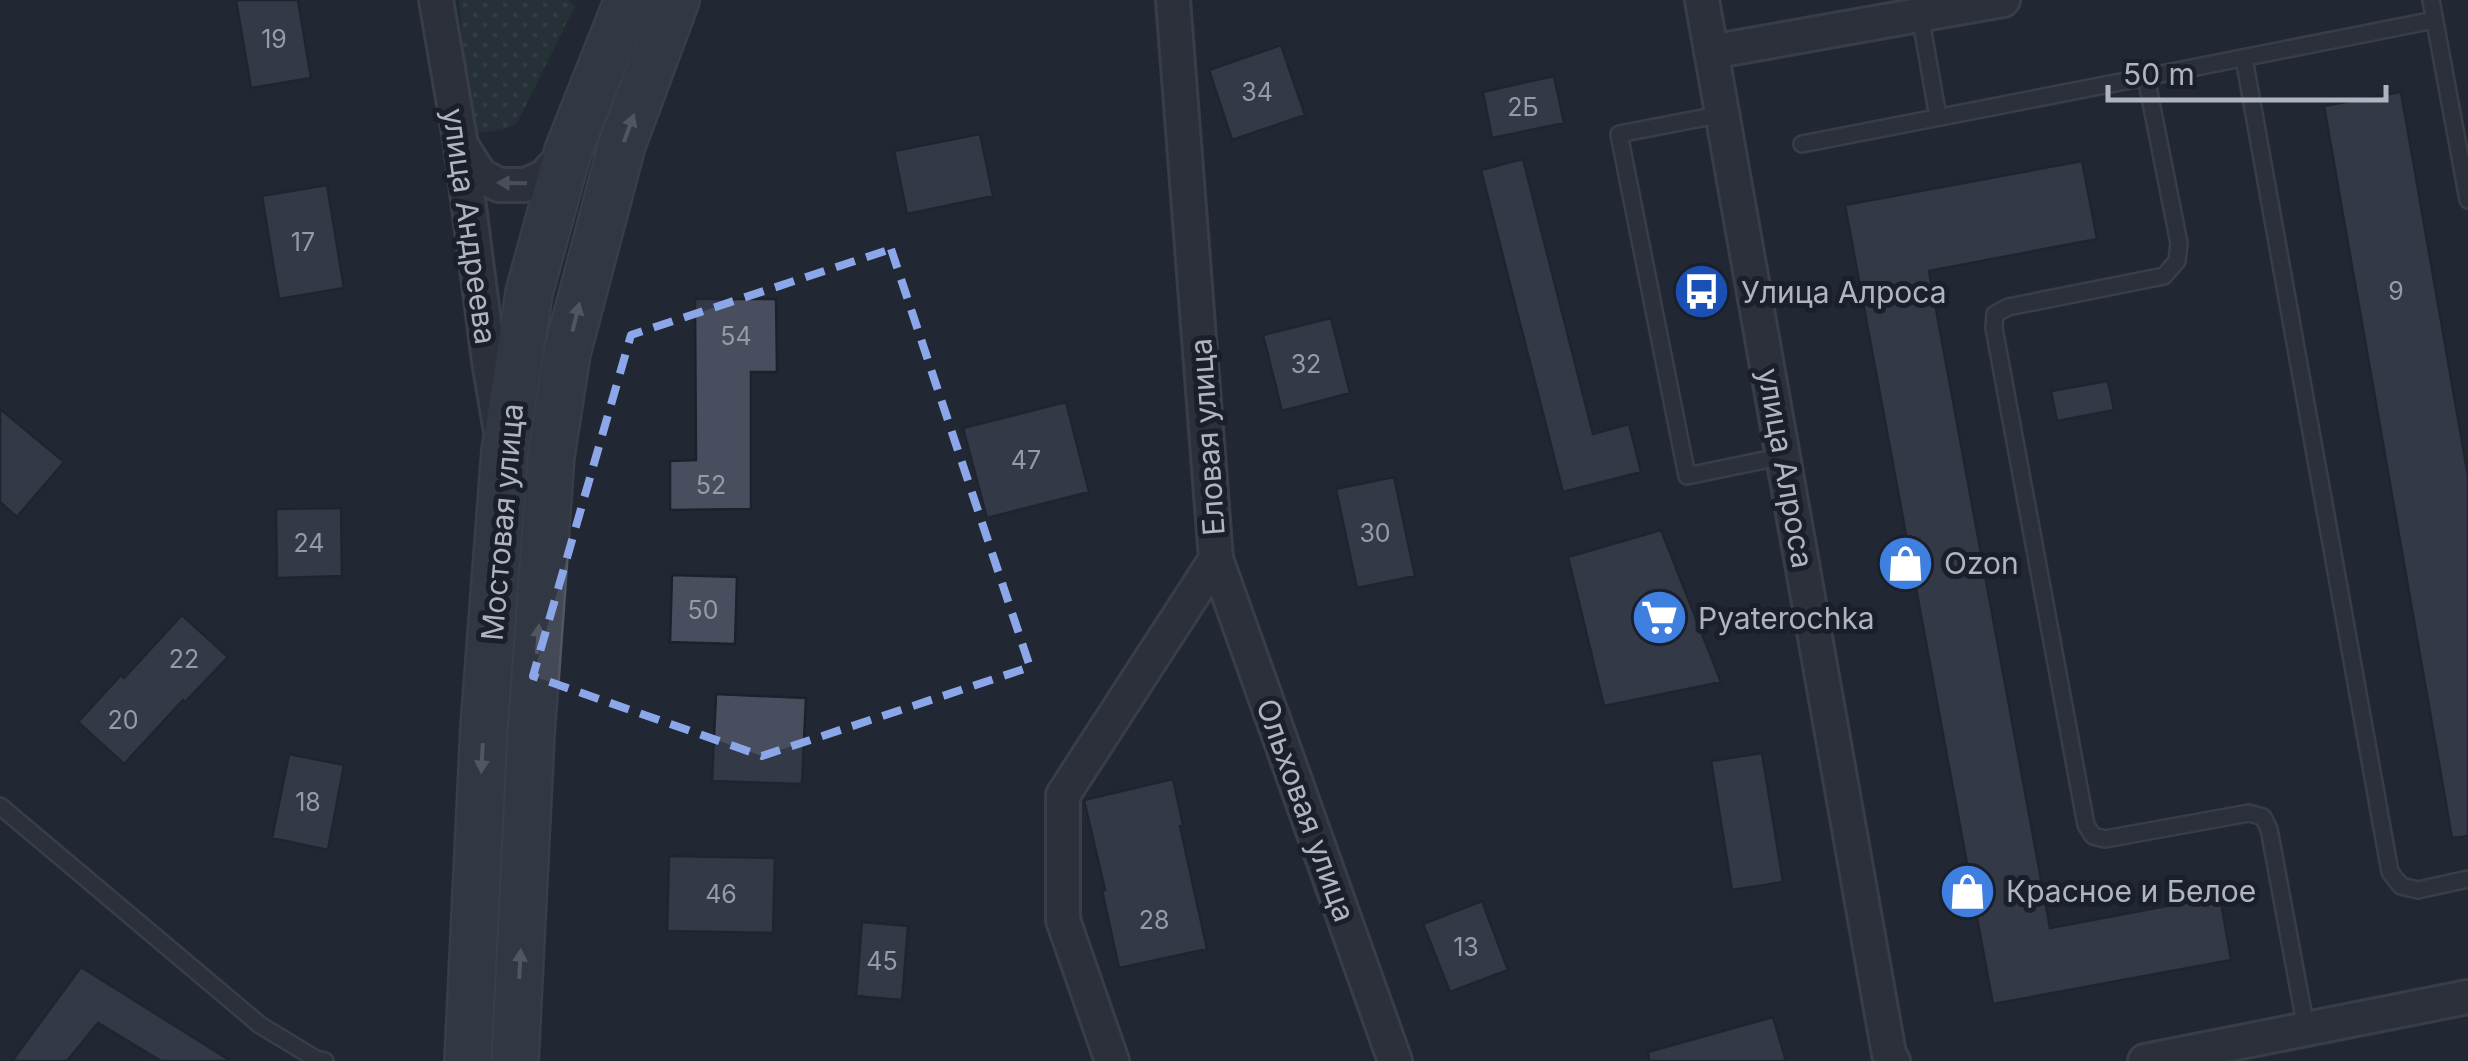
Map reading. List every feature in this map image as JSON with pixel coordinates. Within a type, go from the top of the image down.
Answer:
[{"type":"main road","name":"Мостовая улица","points":[[468,1061],[484,727],[504,452],[529,293],[568,151],[628,0]]},
{"type":"main road","name":"Мостовая улица","points":[[515,1061],[531,735],[551,456],[567,353],[622,145],[676,0]]},
{"type":"street","name":"улица Андреева","points":[[436,0],[461,145],[504,452]]},
{"type":"street","name":"Еловая улица","points":[[1112,1061],[1063,920],[1063,796],[1216,559],[1173,0]]},
{"type":"street","name":"улица Алроса","points":[[1702,0],[1891,1057]]},
{"type":"street","points":[[1711,52],[2003,0]]},
{"type":"street","points":[[461,145],[480,174],[498,185],[525,185],[544,178],[568,151]]},
{"type":"street","name":"Ольховая улица","points":[[1216,559],[1395,1061]]},
{"type":"street","points":[[2144,1061],[2468,997]]},
{"type":"lane","points":[[2430,0],[2468,200]]},
{"type":"lane","points":[[1920,15],[1938,117]]},
{"type":"lane","points":[[1802,144],[2434,20]]},
{"type":"lane","points":[[2244,58],[2390,872],[2401,886],[2418,890],[2468,879]]},
{"type":"lane","points":[[2146,77],[2179,243],[2177,261],[2164,276],[2008,307],[1994,314],[1994,328],[2086,825],[2093,836],[2105,838],[2249,813],[2263,817],[2269,829],[2306,1028]]},
{"type":"lane","points":[[1723,114],[1619,134],[1686,476],[1784,456]]},
{"type":"lane","points":[[0,806],[260,1025],[316,1060],[326,1061]]},
{"type":"highlighted area","points":[[891,249],[1030,667],[762,756],[533,676],[631,335]]},
{"type":"shaded area","points":[[459,0],[568,0],[575,6],[517,123],[503,130],[470,134]]},
{"type":"building","points":[[236,0],[298,0],[311,78],[251,88]]},
{"type":"building","points":[[1281,45],[1305,115],[1232,140],[1209,70]]},
{"type":"building","points":[[1554,76],[1564,123],[1492,138],[1483,92]]},
{"type":"building","points":[[2401,92],[2468,476],[2468,836],[2452,838],[2324,106]]},
{"type":"building","points":[[980,134],[993,196],[907,214],[894,151]]},
{"type":"building","points":[[1523,159],[1593,434],[1629,424],[1641,472],[1563,492],[1481,170]]},
{"type":"building","points":[[2082,161],[2097,239],[1929,271],[2050,928],[2220,896],[2231,960],[1993,1004],[1845,205]]},
{"type":"building","points":[[327,185],[344,288],[279,299],[262,196]]},
{"type":"building","points":[[695,299],[776,299],[777,372],[751,372],[751,509],[670,510],[670,461],[696,460]]},
{"type":"building","points":[[1331,318],[1350,393],[1282,411],[1263,335]]},
{"type":"building","points":[[2108,381],[2114,410],[2057,421],[2051,391]]},
{"type":"building","points":[[1066,402],[1089,492],[987,518],[963,428]]},
{"type":"building","points":[[0,409],[64,462],[17,517],[0,502]]},
{"type":"building","points":[[1394,477],[1415,576],[1357,588],[1336,489]]},
{"type":"building","points":[[341,508],[342,576],[277,578],[276,509]]},
{"type":"building","points":[[1661,530],[1721,682],[1604,706],[1568,557]]},
{"type":"building","points":[[672,575],[737,577],[735,644],[670,642]]},
{"type":"building","points":[[182,615],[228,657],[124,764],[78,722]]},
{"type":"building","points":[[716,694],[806,698],[802,784],[712,781]]},
{"type":"building","points":[[1762,753],[1783,882],[1732,890],[1711,761]]},
{"type":"building","points":[[289,754],[344,765],[328,850],[272,838]]},
{"type":"building","points":[[1173,779],[1207,949],[1119,968],[1084,800]]},
{"type":"building","points":[[669,856],[775,858],[773,933],[667,931]]},
{"type":"building","points":[[1482,901],[1508,970],[1450,992],[1423,924]]},
{"type":"building","points":[[862,922],[908,926],[902,1000],[856,996]]},
{"type":"building","points":[[81,967],[231,1061],[161,1061],[98,1023],[67,1061],[12,1061]]},
{"type":"building","points":[[1773,1017],[1786,1061],[1649,1061],[1648,1052]]},
{"type":"place","name":"Улица Алроса","points":[[1702,292]]},
{"type":"place","name":"Ozon","points":[[1905,563]]},
{"type":"place","name":"Pyaterochka","points":[[1659,618]]},
{"type":"place","name":"Красное и Белое","points":[[1967,891]]}]
